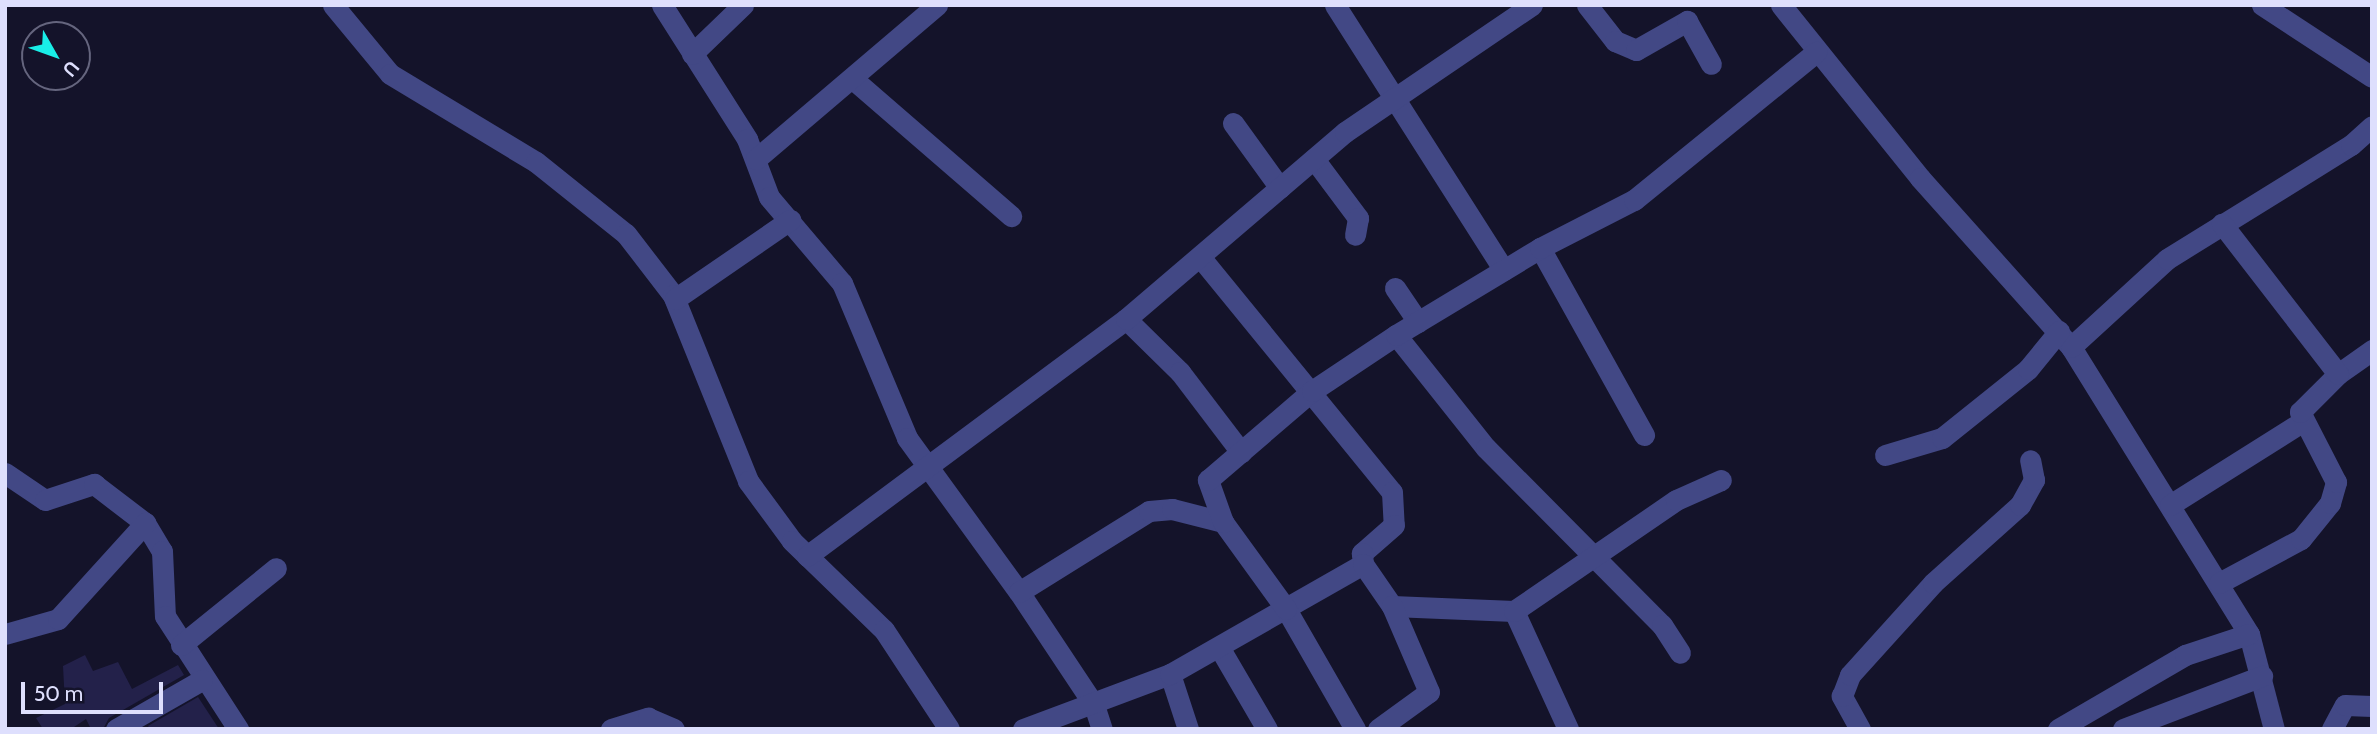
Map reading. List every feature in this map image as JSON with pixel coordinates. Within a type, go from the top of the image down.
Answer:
[{"type":"street","points":[[333,5],[390,74],[536,162],[626,234],[675,299],[748,481],[807,556],[884,630],[949,729]]},
{"type":"street","points":[[662,5],[756,159],[769,197],[842,283],[927,470],[1019,592],[1094,705],[1102,729]]},
{"type":"street","points":[[692,54],[743,5]]},
{"type":"street","points":[[756,159],[854,80],[937,5]]},
{"type":"street","points":[[1335,5],[1504,270]]},
{"type":"street","points":[[807,556],[927,470],[1126,319],[1201,258],[1314,159],[1395,98],[1532,5]]},
{"type":"street","points":[[1587,5],[1615,41],[1636,50],[1687,21],[1711,64]]},
{"type":"street","points":[[1781,5],[1816,52],[2065,339],[2249,634],[2274,729]]},
{"type":"street","points":[[2262,5],[2372,77]]},
{"type":"street","points":[[1355,729],[1286,609],[1223,522],[1208,480],[1312,391],[1396,335],[1539,247],[1634,200],[1816,52]]},
{"type":"street","points":[[854,80],[1011,216]]},
{"type":"street","points":[[1233,122],[1280,188]]},
{"type":"street","points":[[1885,455],[1941,438],[2167,259],[2351,145],[2372,126]]},
{"type":"street","points":[[1314,159],[1358,218],[1355,236]]},
{"type":"street","points":[[675,299],[790,219]]},
{"type":"street","points":[[2222,224],[2338,374]]},
{"type":"street","points":[[1539,247],[1644,435]]},
{"type":"street","points":[[1201,258],[1392,492],[1398,509],[1394,525],[1362,553],[1363,564],[1392,606],[1429,692],[1378,729]]},
{"type":"street","points":[[1395,288],[1418,322]]},
{"type":"street","points":[[1126,319],[1180,372],[1241,452]]},
{"type":"street","points":[[1396,335],[1486,448],[1595,556],[1680,653]]},
{"type":"street","points":[[2219,583],[2301,539],[2330,503],[2336,482],[2302,422],[2300,412],[2338,374],[2372,350]]},
{"type":"street","points":[[2171,505],[2302,422]]},
{"type":"street","points":[[1860,729],[1842,696],[1850,675],[1933,583],[2020,506],[2034,480],[2030,460]]},
{"type":"street","points":[[5,473],[45,499],[94,484],[145,523],[162,551],[160,603],[202,680],[238,729]]},
{"type":"street","points":[[1392,606],[1514,611],[1595,556],[1672,493],[1721,480]]},
{"type":"street","points":[[1019,592],[1149,511],[1172,509],[1223,522]]},
{"type":"street","points":[[5,634],[58,620],[145,523]]},
{"type":"street","points":[[1024,729],[1094,705],[1170,674],[1363,564]]},
{"type":"street","points":[[181,645],[276,568]]},
{"type":"street","points":[[1514,611],[1568,729]]},
{"type":"street","points":[[2058,729],[2185,655],[2249,634]]},
{"type":"street","points":[[1219,647],[1267,729]]},
{"type":"street","points":[[1170,674],[1188,729]]},
{"type":"street","points":[[2123,729],[2262,676]]},
{"type":"street","points":[[116,729],[202,680]]},
{"type":"street","points":[[2332,729],[2345,705],[2372,706]]},
{"type":"street","points":[[611,729],[648,718],[674,729]]},
{"type":"building","points":[[85,655],[93,671],[118,662],[132,689],[178,665],[184,675],[109,718],[103,729],[91,729],[86,719],[71,729],[43,729],[36,718],[65,704],[63,666]]},
{"type":"building","points":[[198,697],[219,729],[150,729],[148,726]]}]
